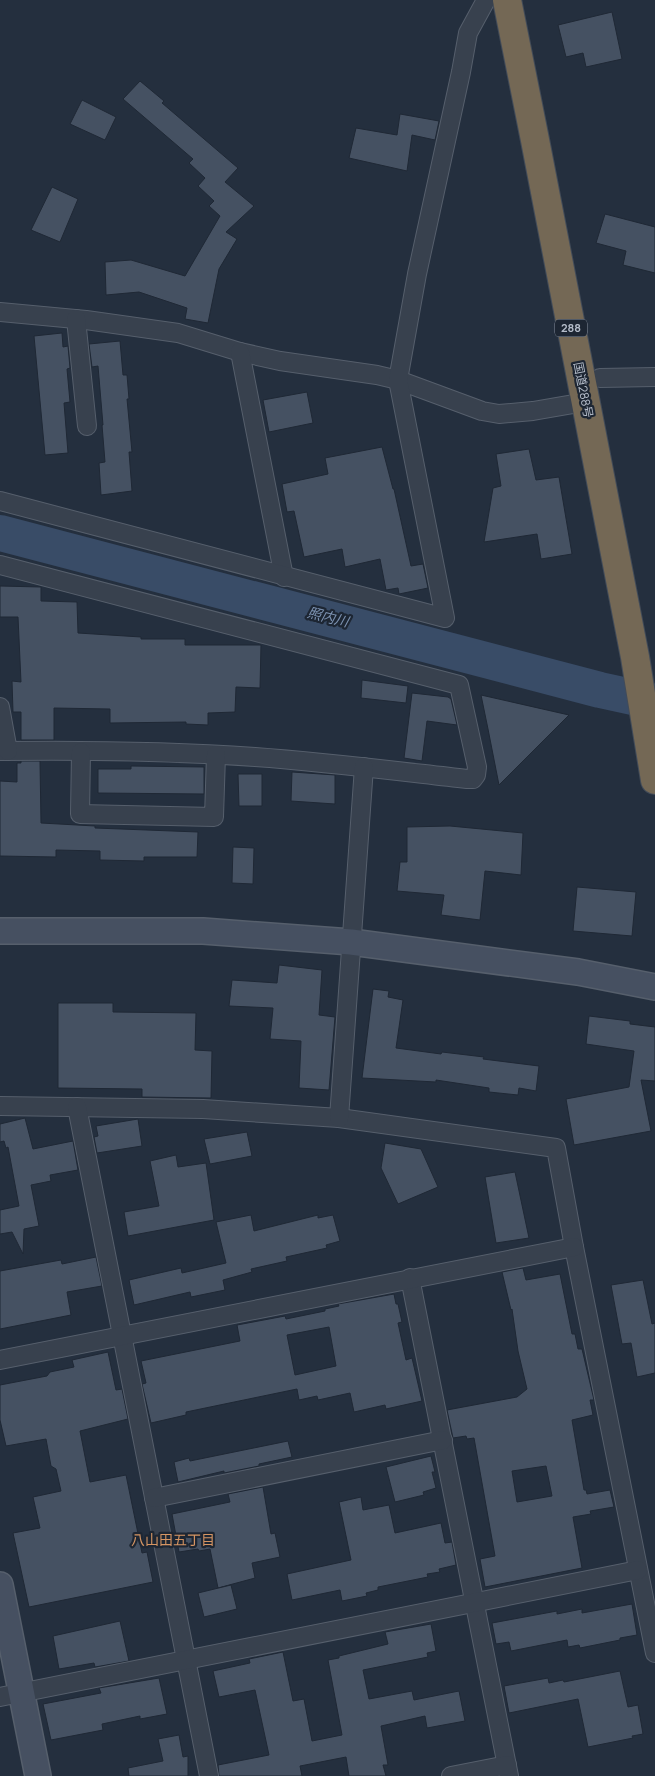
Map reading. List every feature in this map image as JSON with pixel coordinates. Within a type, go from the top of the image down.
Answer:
[{"type":"highway","name":"国道288号","points":[[506,0],[586,402],[647,662]]},
{"type":"highway","name":"国道288号","points":[[524,0],[600,378],[647,662],[645,718],[655,780]]},
{"type":"street","points":[[0,501],[444,618],[398,380],[417,274],[468,33],[486,0]]},
{"type":"street","points":[[0,312],[76,319],[178,333],[240,352],[398,380],[498,414],[533,411],[586,402]]},
{"type":"street","points":[[76,319],[87,426]]},
{"type":"street","points":[[240,352],[284,577]]},
{"type":"street","points":[[600,378],[655,377]]},
{"type":"street","points":[[0,565],[459,685],[476,760],[476,775],[473,779],[364,767],[216,755],[4,751],[0,706]]},
{"type":"street","points":[[81,752],[80,814],[214,817],[216,755]]},
{"type":"street","points":[[340,1118],[350,942],[364,767]]},
{"type":"street","points":[[0,931],[202,931],[350,942],[578,972],[655,987]]},
{"type":"street","points":[[0,1106],[203,1109],[340,1118],[556,1148],[655,1653]]},
{"type":"street","points":[[77,1107],[209,1776]]},
{"type":"street","points":[[0,1360],[574,1247]]},
{"type":"street","points":[[410,1278],[508,1771],[450,1776]]},
{"type":"street","points":[[154,1498],[443,1440]]},
{"type":"street","points":[[10,1695],[638,1570]]},
{"type":"street","points":[[0,1585],[10,1695],[38,1776]]},
{"type":"building","points":[[612,12],[622,59],[586,67],[583,53],[566,57],[558,25]]},
{"type":"building","points":[[140,81],[164,101],[162,103],[238,168],[225,182],[254,206],[226,232],[237,239],[219,269],[208,323],[185,319],[187,308],[139,292],[106,295],[105,262],[131,260],[185,276],[220,216],[209,206],[214,201],[198,186],[205,178],[189,163],[193,159],[123,99]]},
{"type":"building","points":[[82,100],[116,117],[105,140],[70,124]]},
{"type":"building","points":[[400,114],[439,121],[435,140],[412,135],[407,171],[349,158],[356,128],[397,135]]},
{"type":"building","points":[[52,187],[78,199],[60,242],[31,230]]},
{"type":"building","points":[[605,214],[655,227],[655,273],[623,265],[626,251],[596,243]]},
{"type":"building","points":[[62,333],[63,347],[68,346],[70,368],[67,369],[70,402],[64,403],[68,453],[45,455],[34,336]]},
{"type":"building","points":[[120,341],[123,375],[127,375],[129,399],[127,399],[132,452],[129,452],[132,491],[101,495],[99,463],[105,462],[103,425],[98,366],[92,367],[89,344]]},
{"type":"building","points":[[307,392],[313,423],[269,432],[263,400]]},
{"type":"building","points":[[382,447],[394,489],[411,566],[423,564],[428,588],[399,594],[398,588],[386,590],[380,559],[345,567],[342,549],[304,557],[294,511],[287,512],[282,484],[328,474],[325,458]]},
{"type":"building","points":[[529,449],[536,480],[559,477],[572,554],[541,559],[537,534],[484,542],[493,488],[501,486],[496,454]]},
{"type":"building","points":[[0,586],[41,587],[41,601],[77,602],[78,633],[141,637],[141,639],[185,639],[185,645],[261,645],[260,688],[236,687],[235,712],[208,713],[208,725],[186,724],[186,722],[110,723],[110,709],[54,708],[54,740],[21,740],[21,712],[13,712],[12,681],[21,682],[18,617],[0,617]]},
{"type":"building","points":[[362,680],[408,686],[406,703],[361,698]]},
{"type":"building","points":[[412,693],[448,697],[451,699],[457,725],[427,721],[422,761],[404,758]]},
{"type":"building","points":[[481,695],[569,715],[499,785],[488,729]]},
{"type":"building","points":[[21,761],[40,761],[41,823],[95,826],[95,828],[198,832],[197,857],[144,857],[144,861],[100,860],[100,851],[56,850],[56,857],[0,856],[0,781],[17,782],[17,763],[21,763]]},
{"type":"building","points":[[131,766],[204,767],[204,794],[98,793],[98,769],[131,769]]},
{"type":"building","points":[[292,772],[335,775],[335,804],[291,801]]},
{"type":"building","points":[[238,774],[262,774],[262,806],[239,806]]},
{"type":"building","points":[[450,826],[523,833],[521,875],[485,871],[480,920],[441,915],[444,895],[397,891],[400,862],[407,862],[407,827]]},
{"type":"building","points":[[233,847],[254,848],[253,884],[232,883]]},
{"type":"building","points":[[577,887],[636,892],[632,936],[573,931]]},
{"type":"building","points":[[279,965],[322,970],[319,1015],[335,1017],[329,1090],[299,1088],[301,1041],[270,1039],[273,1008],[229,1006],[232,980],[277,983]]},
{"type":"building","points":[[373,989],[389,991],[388,997],[403,1000],[396,1048],[484,1057],[483,1059],[539,1066],[536,1091],[519,1088],[518,1095],[489,1092],[489,1088],[436,1080],[436,1082],[362,1078]]},
{"type":"building","points":[[58,1003],[113,1003],[113,1012],[196,1013],[195,1050],[212,1051],[211,1098],[142,1097],[142,1089],[58,1088]]},
{"type":"building","points":[[589,1016],[630,1021],[630,1024],[655,1027],[655,1081],[641,1080],[651,1131],[574,1145],[566,1099],[629,1087],[634,1051],[586,1044]]},
{"type":"building","points":[[25,1118],[33,1149],[73,1141],[78,1170],[50,1175],[51,1181],[31,1185],[39,1226],[24,1229],[23,1254],[12,1232],[0,1234],[0,1210],[19,1206],[8,1147],[6,1148],[4,1141],[0,1142],[0,1124]]},
{"type":"building","points":[[138,1119],[142,1146],[97,1153],[94,1137],[98,1136],[96,1126]]},
{"type":"building","points":[[247,1132],[252,1156],[210,1164],[204,1139]]},
{"type":"building","points":[[385,1143],[421,1149],[438,1187],[398,1204],[381,1168]]},
{"type":"building","points":[[176,1155],[178,1167],[206,1163],[214,1220],[128,1236],[124,1212],[159,1206],[150,1161]]},
{"type":"building","points":[[515,1172],[529,1238],[496,1243],[485,1177]]},
{"type":"building","points":[[251,1215],[254,1231],[318,1215],[318,1218],[333,1215],[340,1241],[326,1245],[327,1248],[286,1257],[287,1261],[251,1269],[252,1272],[223,1280],[225,1290],[191,1297],[190,1292],[134,1305],[129,1280],[181,1268],[182,1273],[226,1263],[216,1222]]},
{"type":"building","points":[[96,1257],[102,1286],[67,1292],[71,1315],[0,1329],[0,1271],[61,1260],[62,1264]]},
{"type":"building","points":[[523,1268],[526,1280],[560,1274],[572,1334],[575,1334],[578,1349],[582,1349],[594,1400],[590,1400],[593,1415],[572,1420],[584,1490],[586,1490],[587,1494],[610,1490],[614,1507],[590,1511],[591,1514],[573,1517],[582,1568],[485,1587],[480,1559],[495,1556],[474,1438],[467,1439],[466,1436],[453,1438],[447,1410],[517,1397],[527,1389],[518,1351],[512,1309],[502,1272]],"holes":[[[546,1466],[552,1496],[517,1502],[512,1471]]]},
{"type":"building","points":[[643,1280],[652,1324],[655,1323],[655,1373],[637,1377],[631,1343],[622,1344],[611,1285]]},
{"type":"building","points":[[394,1294],[402,1322],[398,1323],[406,1360],[412,1358],[422,1401],[386,1409],[385,1405],[354,1412],[350,1393],[318,1400],[317,1396],[299,1400],[297,1389],[186,1412],[186,1415],[151,1423],[142,1384],[146,1383],[141,1361],[240,1341],[237,1325],[285,1316],[286,1319],[325,1311],[325,1309],[339,1306],[338,1304]],"holes":[[[329,1327],[336,1366],[295,1375],[287,1335]]]},
{"type":"building","points":[[108,1352],[116,1390],[122,1389],[128,1419],[80,1431],[90,1482],[126,1475],[142,1553],[147,1552],[153,1582],[29,1607],[13,1533],[40,1528],[33,1497],[61,1491],[56,1469],[51,1466],[46,1439],[6,1446],[0,1420],[0,1385],[47,1376],[50,1372],[74,1367],[72,1360]]},
{"type":"building","points":[[288,1441],[292,1457],[259,1464],[259,1466],[224,1473],[224,1471],[178,1482],[174,1462],[189,1458],[190,1461]]},
{"type":"building","points":[[431,1456],[436,1488],[423,1492],[424,1495],[395,1502],[386,1467]]},
{"type":"building","points":[[263,1487],[271,1534],[275,1533],[280,1557],[252,1563],[255,1578],[218,1588],[210,1549],[179,1552],[172,1514],[230,1502],[228,1494]]},
{"type":"building","points":[[361,1497],[363,1510],[389,1505],[395,1533],[441,1523],[445,1543],[452,1542],[456,1565],[439,1569],[440,1572],[427,1574],[428,1577],[378,1587],[378,1590],[366,1593],[367,1596],[342,1601],[340,1590],[292,1600],[287,1574],[351,1560],[339,1502]]},
{"type":"building","points":[[231,1585],[237,1609],[204,1617],[198,1593]]},
{"type":"building","points":[[632,1604],[637,1635],[620,1638],[620,1640],[580,1648],[579,1645],[568,1647],[567,1640],[511,1651],[509,1642],[496,1644],[492,1623],[557,1611],[557,1614],[582,1609],[582,1613]]},
{"type":"building","points":[[120,1621],[129,1661],[95,1667],[94,1663],[59,1669],[53,1636]]},
{"type":"building","points":[[431,1624],[436,1651],[427,1653],[428,1657],[363,1670],[369,1699],[412,1691],[414,1700],[459,1691],[465,1721],[427,1728],[425,1716],[381,1726],[388,1765],[383,1765],[386,1776],[349,1776],[346,1757],[300,1766],[302,1776],[219,1776],[218,1765],[269,1755],[255,1690],[219,1697],[213,1671],[250,1663],[249,1659],[283,1652],[293,1701],[304,1699],[312,1741],[342,1735],[328,1660],[388,1644],[385,1632]]},
{"type":"building","points":[[620,1671],[628,1707],[638,1705],[643,1734],[632,1736],[633,1738],[588,1747],[578,1699],[509,1713],[504,1686],[548,1678],[549,1683],[563,1680],[564,1682]]},
{"type":"building","points":[[159,1678],[167,1714],[140,1719],[140,1716],[102,1724],[103,1730],[51,1740],[43,1704],[101,1693],[99,1688]]},
{"type":"building","points":[[179,1735],[183,1757],[188,1756],[188,1776],[129,1776],[128,1768],[163,1761],[158,1739]]},
{"type":"waterway","name":"照内川","points":[[0,533],[600,690],[655,702]]},
{"type":"district","name":"八山田五丁目","points":[[173,1540]]}]
